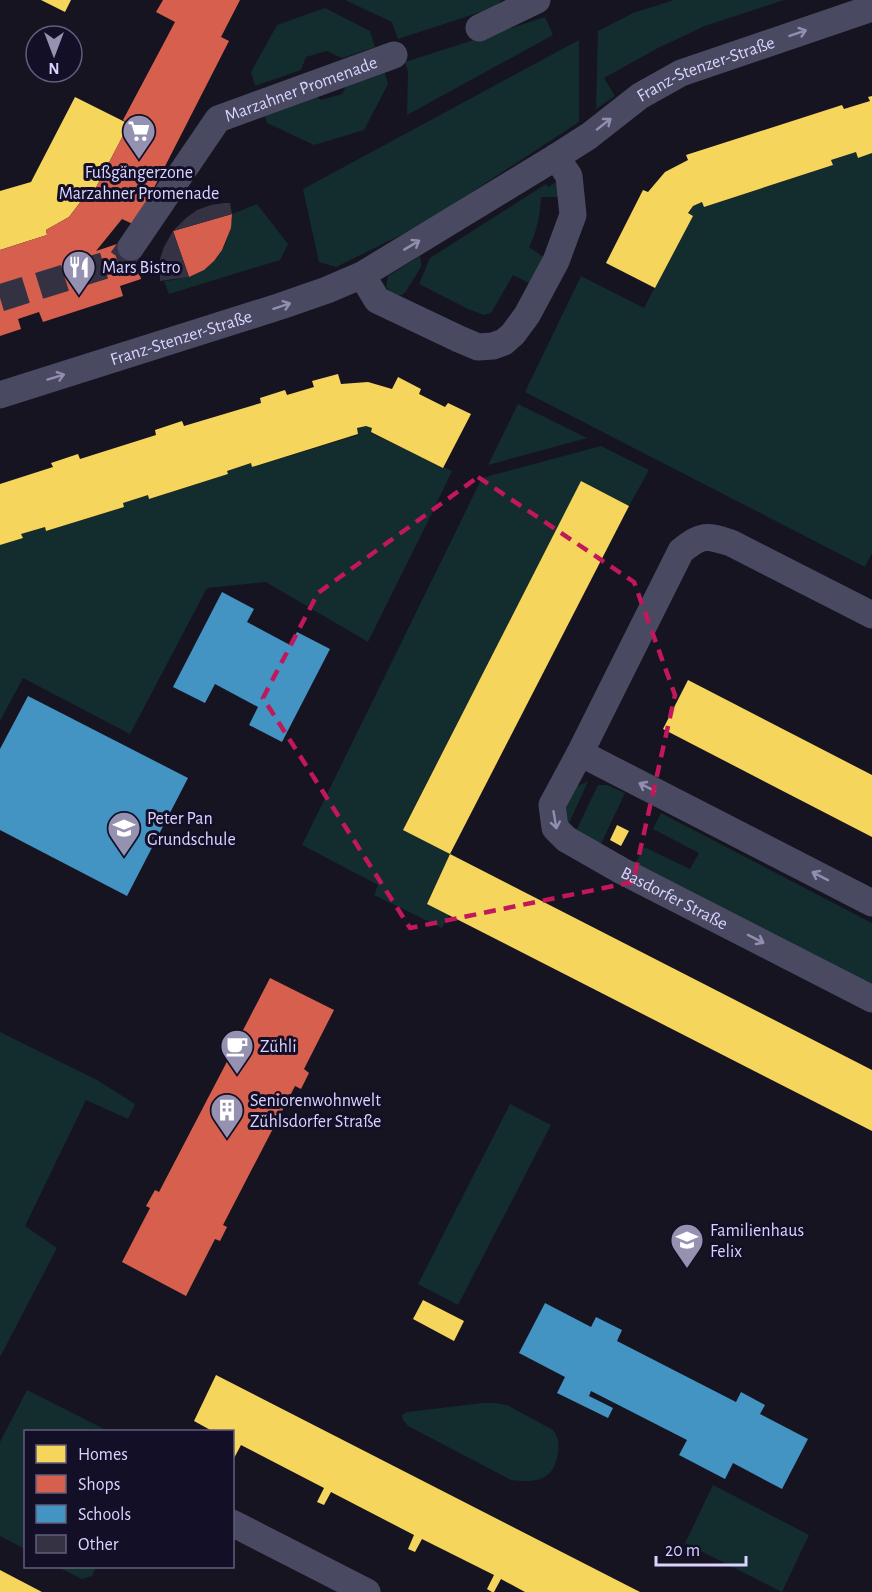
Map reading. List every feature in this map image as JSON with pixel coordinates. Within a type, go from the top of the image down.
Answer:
[{"type":"street","points":[[479,28],[537,0]]},
{"type":"street","name":"Franz-Stenzer-Straße","points":[[0,394],[281,306],[362,275],[556,157],[589,136],[640,96],[681,73],[872,8]]},
{"type":"street","name":"Marzahner Promenade","points":[[131,247],[218,119],[393,55]]},
{"type":"street","points":[[362,275],[377,300],[459,339],[478,347],[493,346],[504,342],[527,315],[556,261],[573,215],[569,176],[556,157]]},
{"type":"street","name":"Basdorfer Straße","points":[[872,615],[731,543],[710,536],[693,542],[681,551],[552,805],[555,828],[566,839],[622,871],[872,999]]},
{"type":"street","points":[[580,753],[872,903]]},
{"type":"street","points":[[234,1524],[367,1592]]},
{"type":"highlighted area","points":[[478,477],[634,582],[675,695],[633,882],[410,928],[263,698],[318,593]]},
{"type":"green space","points":[[345,0],[502,0],[493,8],[398,39],[392,22]]},
{"type":"green space","points":[[674,0],[784,0],[705,26],[658,48],[604,78],[615,96],[596,109],[598,31],[633,13]]},
{"type":"green space","points":[[325,8],[370,31],[375,47],[342,58],[327,51],[306,57],[301,70],[255,86],[251,72],[277,25]]},
{"type":"green space","points":[[545,17],[553,35],[407,115],[408,72],[405,62]]},
{"type":"green space","points":[[579,40],[579,122],[449,207],[403,234],[336,267],[319,262],[303,189]]},
{"type":"green space","points":[[384,69],[388,84],[364,130],[314,145],[267,123],[262,108],[309,93],[321,100],[342,94],[349,81]]},
{"type":"green space","points":[[856,152],[858,158],[872,153],[872,553],[865,567],[525,392],[581,276],[644,308],[692,216],[688,213],[693,206],[702,202],[704,207],[833,165],[831,160]]},
{"type":"green space","points":[[558,181],[562,197],[541,197],[538,223],[529,247],[549,261],[535,286],[513,275],[491,313],[484,315],[419,284],[430,258],[546,184],[548,187]]},
{"type":"green space","points":[[257,204],[288,244],[280,260],[169,294],[164,281],[192,275],[213,262],[226,242],[232,214]]},
{"type":"green space","points":[[420,256],[421,267],[406,291],[402,295],[391,295],[386,287],[388,276]]},
{"type":"green space","points":[[518,404],[587,438],[488,465]]},
{"type":"green space","points":[[366,426],[372,428],[371,433],[452,471],[368,642],[266,582],[207,588],[130,734],[23,678],[0,721],[0,545],[22,538],[21,534],[45,527],[46,531],[124,507],[123,503],[148,495],[149,499],[228,474],[227,471],[251,463],[253,467],[358,435],[357,428]]},
{"type":"green space","points":[[601,446],[649,470],[629,506],[581,482],[403,829],[450,854],[427,903],[449,915],[442,928],[374,895],[378,885],[302,845],[482,478]]},
{"type":"green space","points":[[588,781],[567,828],[564,813],[574,788]]},
{"type":"green space","points":[[598,785],[607,785],[625,793],[600,846],[586,840],[577,829]]},
{"type":"green space","points":[[661,813],[872,923],[872,986],[635,864],[644,847],[690,869],[699,853],[653,829]]},
{"type":"green space","points":[[0,1032],[97,1080],[135,1104],[128,1119],[86,1100],[25,1226],[57,1248],[0,1357]]},
{"type":"green space","points":[[510,1104],[551,1125],[458,1305],[418,1284]]},
{"type":"green space","points":[[27,1390],[106,1430],[24,1430],[24,1548],[0,1536],[0,1442]]},
{"type":"green space","points":[[483,1403],[507,1405],[553,1430],[558,1441],[558,1453],[556,1462],[548,1475],[536,1480],[511,1480],[408,1426],[402,1415],[407,1412]]},
{"type":"green space","points":[[713,1485],[809,1535],[782,1592],[685,1543]]},
{"type":"green space","points":[[60,1568],[95,1568],[92,1576],[82,1579]]},
{"type":"building: Homes","points":[[41,0],[71,0],[65,12]]},
{"type":"building: Homes","points":[[872,96],[872,153],[858,158],[856,152],[831,160],[833,165],[704,207],[702,202],[693,206],[688,213],[693,216],[655,288],[606,263],[643,190],[648,192],[665,172],[688,160],[686,155],[842,105],[844,109],[870,101],[868,97]]},
{"type":"building: Homes","points":[[75,97],[129,124],[90,199],[85,196],[69,217],[46,230],[47,235],[0,250],[0,191],[31,182]]},
{"type":"building: Homes","points":[[338,374],[341,384],[368,382],[392,389],[398,377],[421,389],[419,394],[445,407],[448,403],[471,414],[443,468],[371,432],[372,428],[366,426],[357,428],[358,434],[252,467],[251,463],[227,471],[228,474],[149,499],[148,495],[123,503],[124,507],[46,531],[45,527],[21,534],[23,538],[0,545],[0,484],[53,467],[51,463],[78,454],[80,459],[156,435],[155,430],[182,421],[184,426],[261,403],[260,398],[285,390],[287,395],[314,387],[312,381]]},
{"type":"building: Homes","points":[[581,481],[629,506],[450,854],[403,830]]},
{"type":"building: Homes","points":[[688,680],[872,775],[872,837],[663,729]]},
{"type":"building: Homes","points":[[617,825],[629,831],[621,846],[610,840]]},
{"type":"building: Homes","points":[[450,854],[872,1070],[872,1131],[427,904]]},
{"type":"building: Homes","points":[[423,1300],[464,1321],[454,1341],[413,1319]]},
{"type":"building: Homes","points":[[216,1375],[640,1592],[525,1592],[501,1579],[492,1592],[487,1589],[494,1575],[422,1539],[415,1552],[408,1549],[414,1535],[331,1492],[324,1505],[317,1502],[324,1488],[241,1445],[234,1458],[234,1430],[210,1430],[194,1421]]},
{"type":"building: Homes","points":[[0,1570],[42,1592],[0,1592]]},
{"type":"building: Shops","name":"Fußgängerzone Marzahner Promenade","points":[[163,0],[240,0],[221,37],[229,41],[135,225],[122,219],[96,251],[129,240],[141,279],[120,286],[123,296],[43,322],[39,312],[18,319],[21,329],[0,336],[0,250],[47,235],[46,230],[69,217],[85,196],[90,199],[129,124],[123,120],[175,22],[156,12]]},
{"type":"building: Shops","points":[[232,214],[231,228],[222,250],[204,270],[189,277],[173,231]]},
{"type":"building: Shops","name":"Seniorenwohnwelt Zühlsdorfer Straße","points":[[270,978],[334,1010],[304,1069],[309,1073],[301,1089],[295,1086],[223,1225],[227,1227],[220,1241],[215,1239],[186,1296],[122,1262],[150,1208],[146,1206],[155,1190],[159,1192],[232,1052],[229,1050],[237,1034],[240,1036]]},
{"type":"building: Schools","points":[[222,592],[254,609],[247,622],[290,645],[297,632],[330,649],[282,742],[249,725],[258,707],[215,684],[205,703],[173,687]]},
{"type":"building: Schools","points":[[28,696],[188,778],[127,896],[0,830],[0,749]]},
{"type":"building: Schools","points":[[545,1303],[591,1327],[596,1317],[622,1330],[617,1341],[736,1402],[741,1392],[765,1405],[760,1414],[808,1439],[782,1489],[733,1463],[725,1479],[679,1455],[687,1440],[591,1391],[589,1396],[613,1408],[608,1418],[557,1393],[565,1377],[519,1353]]},
{"type":"building: Other","points":[[230,203],[232,214],[173,231],[197,210]]},
{"type":"building: Other","points":[[173,231],[189,277],[160,281],[160,259]]},
{"type":"tunnel","points":[[0,298],[122,260],[131,247]]},
{"type":"place","name":"Fußgängerzone Marzahner Promenade","points":[[139,160]]},
{"type":"place","name":"Mars Bistro","points":[[79,296]]},
{"type":"place","name":"Peter Pan Grundschule","points":[[124,857]]},
{"type":"place","name":"Zühli","points":[[237,1075]]},
{"type":"place","name":"Seniorenwohnwelt Zühlsdorfer Straße","points":[[227,1139]]},
{"type":"place","name":"Familienhaus Felix","points":[[687,1269]]}]
